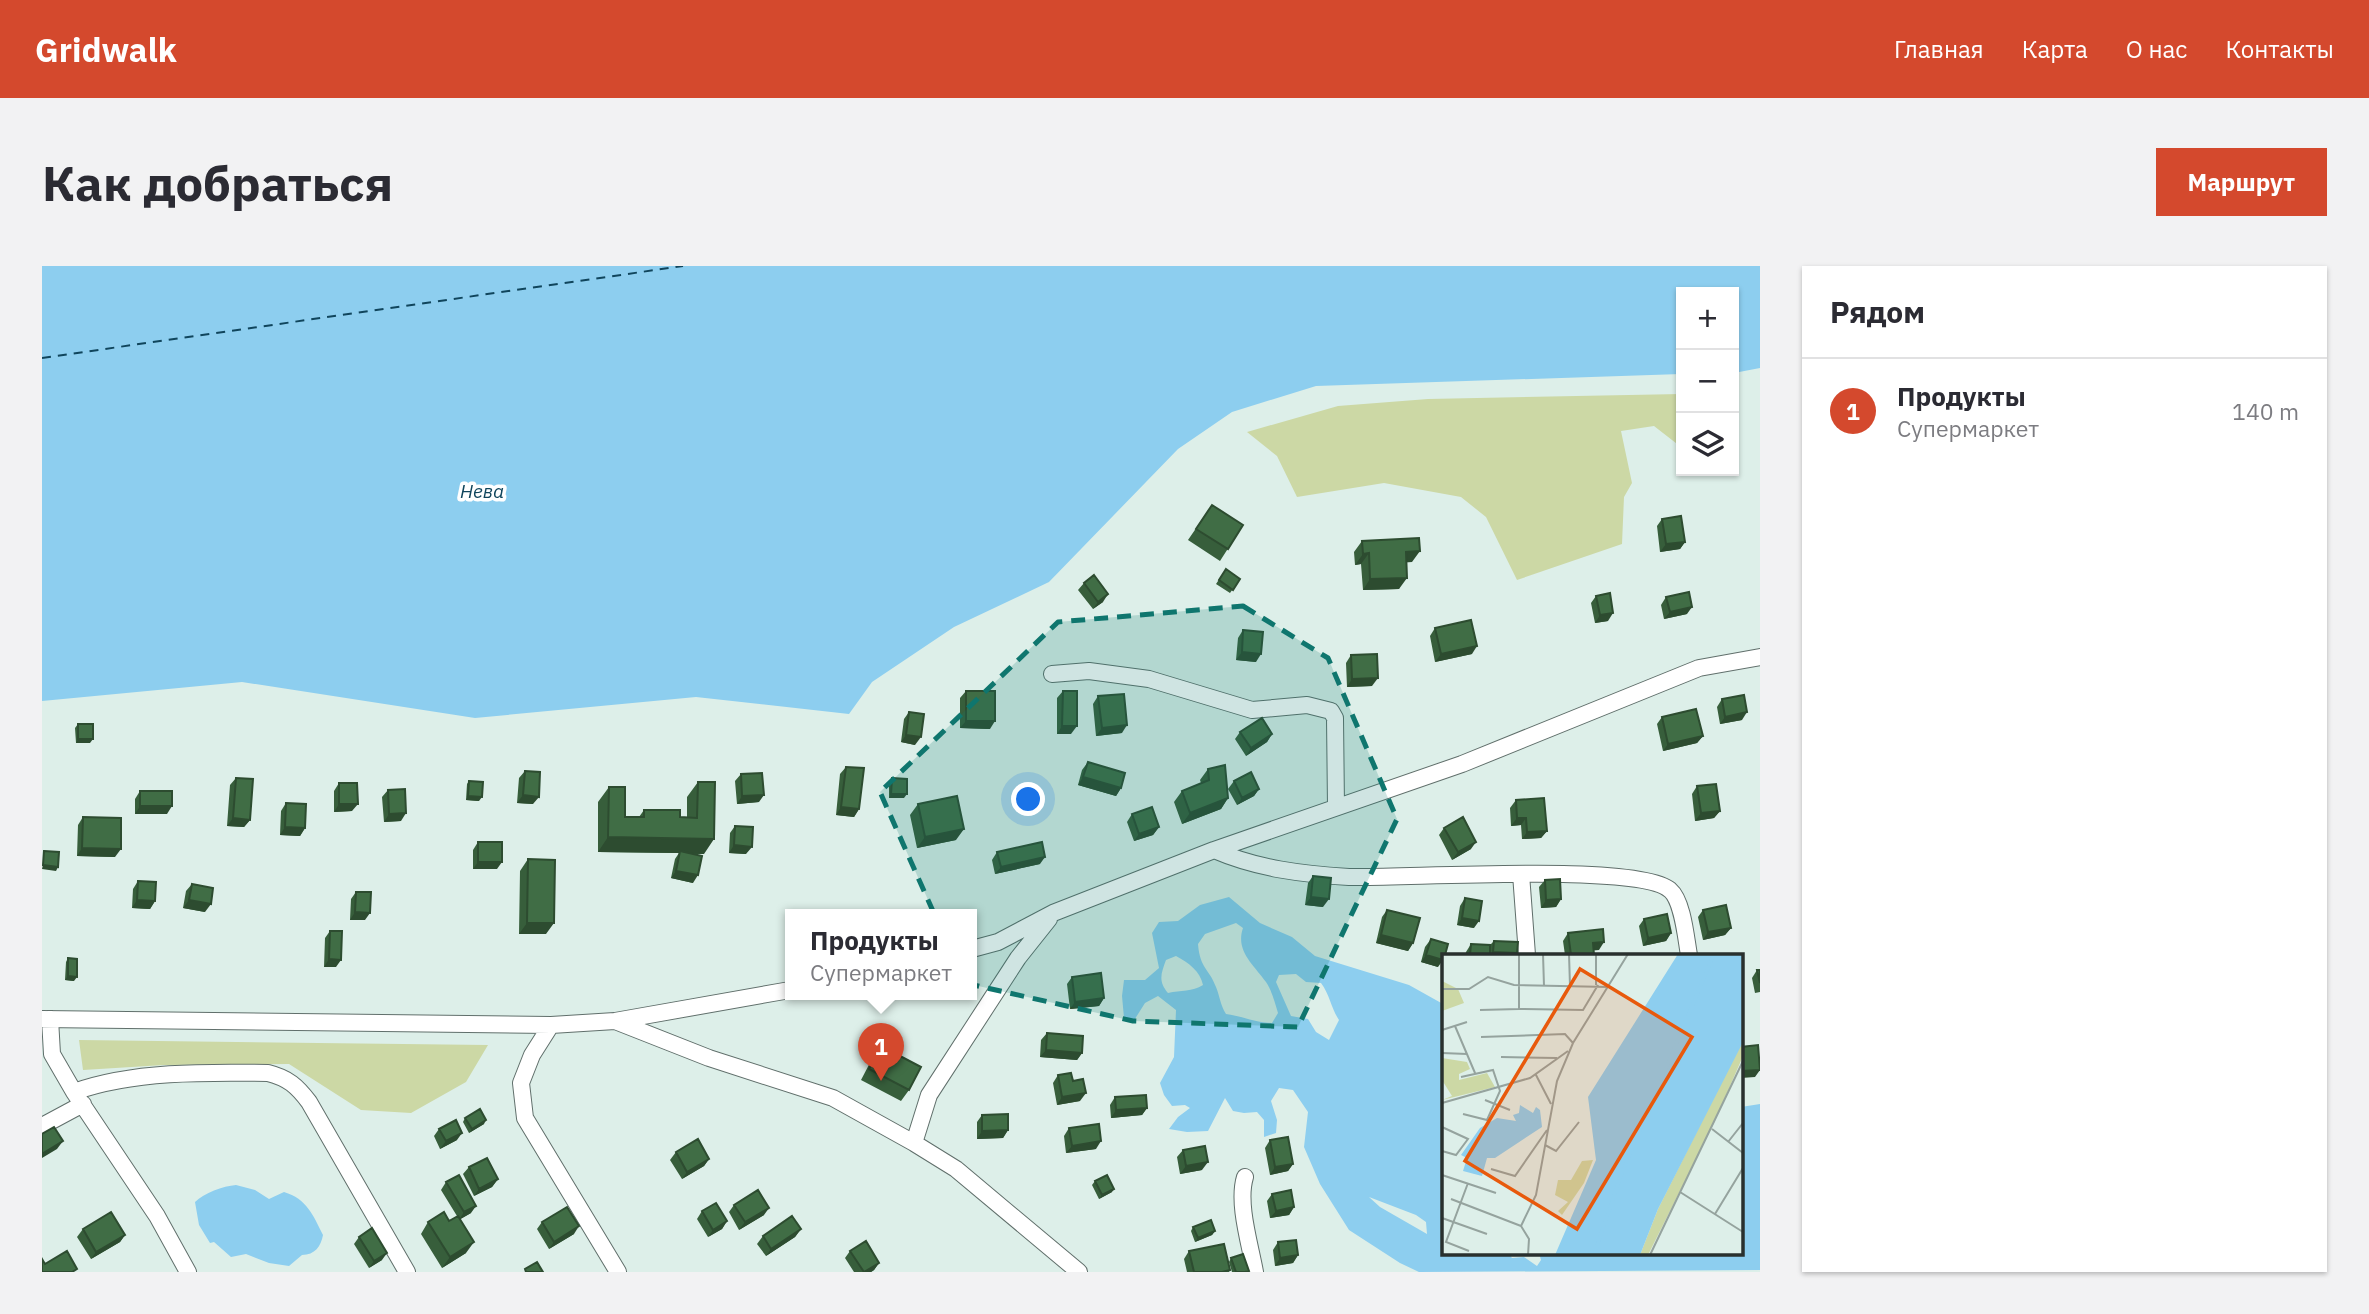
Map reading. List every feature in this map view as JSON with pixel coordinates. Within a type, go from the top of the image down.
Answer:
[{"type":"street","points":[[977,948],[998,942],[1053,914],[1214,850],[1462,764],[1699,668],[1760,657]]},
{"type":"street","points":[[1052,674],[1089,671],[1149,679],[1252,710],[1307,705],[1331,711],[1335,719],[1336,807]]},
{"type":"street","points":[[1214,850],[1241,862],[1281,871],[1336,876],[1521,874],[1628,877],[1657,882],[1671,890],[1679,903],[1689,954]]},
{"type":"street","points":[[1521,874],[1527,954]]},
{"type":"street","points":[[914,1143],[929,1095],[1018,958],[1053,914]]},
{"type":"street","points":[[188,1272],[157,1216],[78,1098],[52,1054],[46,1019],[551,1024],[615,1021],[785,991]]},
{"type":"street","points":[[615,1021],[709,1058],[832,1098],[956,1169],[1079,1272]]},
{"type":"street","points":[[551,1024],[532,1055],[521,1083],[525,1118],[618,1272]]},
{"type":"street","points":[[42,1126],[96,1083],[177,1074],[268,1073],[282,1076],[298,1088],[309,1102],[407,1272]]},
{"type":"street","points":[[1245,1177],[1242,1188],[1243,1203],[1255,1272]]},
{"type":"highlighted area","points":[[1243,606],[1328,658],[1397,819],[1298,1027],[1133,1021],[965,983],[880,792],[1058,622]]},
{"type":"green space","points":[[1676,394],[1676,443],[1654,426],[1621,431],[1632,483],[1624,497],[1622,544],[1517,580],[1486,517],[1461,497],[1384,483],[1297,497],[1277,456],[1247,432],[1338,406],[1428,399]]},
{"type":"green space","points":[[79,1040],[488,1045],[466,1082],[411,1113],[361,1110],[289,1064],[164,1065],[83,1070]]},
{"type":"water","name":"Нева","points":[[42,266],[1760,266],[1760,368],[1739,372],[1739,287],[1676,287],[1676,374],[1316,386],[1232,412],[1178,449],[1049,582],[954,627],[872,682],[849,714],[696,697],[475,718],[242,682],[42,701]]},
{"type":"water","points":[[1229,897],[1260,923],[1292,937],[1315,956],[1409,985],[1442,1003],[1442,1254],[1509,1254],[1512,1258],[1524,1257],[1537,1266],[1541,1260],[1539,1254],[1742,1254],[1742,1107],[1760,1104],[1760,1270],[1419,1272],[1349,1230],[1320,1184],[1304,1147],[1308,1112],[1293,1090],[1279,1088],[1271,1101],[1277,1120],[1276,1133],[1264,1137],[1264,1120],[1257,1112],[1233,1111],[1225,1098],[1208,1131],[1169,1129],[1178,1117],[1190,1108],[1185,1105],[1172,1106],[1160,1083],[1174,1057],[1176,1010],[1158,996],[1145,1003],[1133,1022],[1124,1018],[1122,996],[1124,980],[1145,980],[1159,968],[1152,933],[1159,922],[1178,921],[1200,905]],"holes":[[[1236,923],[1243,928],[1241,936],[1244,951],[1272,993],[1278,1013],[1272,1023],[1226,1014],[1201,959],[1198,944],[1205,934]],[[1176,956],[1197,972],[1203,985],[1191,990],[1168,993],[1161,977],[1166,960]],[[1296,974],[1306,982],[1321,983],[1326,992],[1339,1020],[1329,1040],[1316,1032],[1308,1019],[1291,1016],[1276,982],[1279,975]],[[1369,1197],[1416,1215],[1426,1222],[1427,1234],[1380,1207]]]},
{"type":"water","points":[[236,1185],[255,1190],[269,1199],[284,1192],[304,1203],[323,1235],[319,1246],[314,1252],[302,1255],[289,1266],[269,1263],[246,1254],[231,1257],[214,1242],[210,1243],[199,1225],[195,1202],[214,1190]]},
{"type":"building","points":[[1212,505],[1243,525],[1228,549],[1196,529]]},
{"type":"building","points":[[1681,516],[1685,542],[1666,544],[1662,519]]},
{"type":"building","points":[[1419,538],[1420,551],[1406,552],[1407,578],[1370,579],[1369,553],[1363,554],[1362,541]]},
{"type":"building","points":[[1226,569],[1240,579],[1233,590],[1219,580]]},
{"type":"building","points":[[1094,575],[1108,594],[1098,602],[1084,583]]},
{"type":"building","points":[[1689,592],[1692,607],[1670,612],[1666,597]]},
{"type":"building","points":[[1610,593],[1613,613],[1600,615],[1596,596]]},
{"type":"building","points":[[1471,620],[1477,646],[1441,654],[1435,628]]},
{"type":"building","points":[[1243,630],[1263,632],[1261,654],[1242,652]]},
{"type":"building","points":[[1377,654],[1378,678],[1352,679],[1351,655]]},
{"type":"building","points":[[966,691],[995,691],[995,721],[966,721]]},
{"type":"building","points":[[1063,691],[1077,691],[1077,726],[1062,726]]},
{"type":"building","points":[[1124,694],[1127,725],[1102,728],[1098,696]]},
{"type":"building","points":[[1744,695],[1747,712],[1725,717],[1722,699]]},
{"type":"building","points":[[1696,709],[1703,736],[1668,744],[1662,717]]},
{"type":"building","points":[[909,712],[924,714],[921,737],[906,735]]},
{"type":"building","points":[[1262,718],[1272,734],[1251,748],[1240,732]]},
{"type":"building","points":[[78,724],[93,724],[93,739],[78,739]]},
{"type":"building","points":[[1088,762],[1125,773],[1121,788],[1083,777]]},
{"type":"building","points":[[1225,765],[1228,798],[1190,813],[1182,791],[1209,780],[1208,769]]},
{"type":"building","points":[[846,767],[864,768],[859,809],[841,807]]},
{"type":"building","points":[[525,771],[540,772],[539,797],[523,795]]},
{"type":"building","points":[[1251,772],[1259,789],[1242,798],[1234,781]]},
{"type":"building","points":[[762,773],[764,795],[742,796],[741,774]]},
{"type":"building","points":[[236,778],[253,779],[250,820],[233,818]]},
{"type":"building","points":[[892,778],[907,779],[907,794],[891,794]]},
{"type":"building","points":[[469,781],[483,782],[482,797],[468,796]]},
{"type":"building","points":[[698,782],[715,782],[714,839],[608,837],[609,787],[625,787],[625,817],[644,817],[644,810],[680,810],[680,817],[697,818]]},
{"type":"building","points":[[339,783],[357,783],[358,804],[339,804]]},
{"type":"building","points":[[1716,784],[1720,811],[1701,813],[1697,786]]},
{"type":"building","points":[[405,789],[406,813],[389,814],[388,790]]},
{"type":"building","points":[[140,791],[172,791],[172,806],[140,806]]},
{"type":"building","points":[[957,796],[964,829],[925,837],[918,804]]},
{"type":"building","points":[[1544,798],[1547,831],[1527,832],[1526,818],[1517,818],[1516,800]]},
{"type":"building","points":[[286,803],[306,804],[305,828],[285,827]]},
{"type":"building","points":[[1152,807],[1159,827],[1139,834],[1132,814]]},
{"type":"building","points":[[83,817],[121,818],[121,849],[82,848]]},
{"type":"building","points":[[1463,817],[1476,842],[1458,852],[1444,828]]},
{"type":"building","points":[[735,826],[753,827],[752,847],[734,845]]},
{"type":"building","points":[[478,842],[502,842],[502,862],[478,862]]},
{"type":"building","points":[[1042,842],[1045,857],[1001,867],[997,852]]},
{"type":"building","points":[[44,851],[59,852],[58,867],[43,865]]},
{"type":"building","points":[[680,851],[702,856],[698,875],[676,871]]},
{"type":"building","points":[[528,859],[555,860],[554,923],[527,923]]},
{"type":"building","points":[[1313,876],[1331,878],[1329,899],[1311,897]]},
{"type":"building","points":[[1560,879],[1561,899],[1546,900],[1545,880]]},
{"type":"building","points":[[138,881],[156,882],[155,901],[137,900]]},
{"type":"building","points":[[192,884],[213,888],[211,904],[189,900]]},
{"type":"building","points":[[356,892],[371,892],[370,913],[355,912]]},
{"type":"building","points":[[1465,898],[1482,901],[1479,921],[1462,918]]},
{"type":"building","points":[[1726,905],[1731,928],[1708,932],[1703,910]]},
{"type":"building","points":[[1387,910],[1420,918],[1413,943],[1381,935]]},
{"type":"building","points":[[1667,914],[1671,933],[1648,938],[1644,919]]},
{"type":"building","points":[[1603,929],[1604,942],[1593,943],[1594,954],[1571,954],[1568,933]]},
{"type":"building","points":[[330,931],[342,931],[341,960],[329,959]]},
{"type":"building","points":[[1431,939],[1448,944],[1442,960],[1426,955]]},
{"type":"building","points":[[1494,941],[1518,942],[1517,953],[1493,952]]},
{"type":"building","points":[[1471,944],[1490,945],[1490,954],[1470,954]]},
{"type":"building","points":[[68,958],[77,959],[77,977],[68,976]]},
{"type":"building","points":[[1101,973],[1104,998],[1075,1002],[1072,977]]},
{"type":"building","points":[[1047,1033],[1083,1036],[1082,1053],[1046,1050]]},
{"type":"building","points":[[1758,1045],[1760,1070],[1742,1071],[1742,1047]]},
{"type":"building","points":[[881,1046],[921,1067],[909,1090],[869,1069]]},
{"type":"building","points":[[1071,1073],[1073,1081],[1083,1079],[1086,1093],[1062,1097],[1058,1075]]},
{"type":"building","points":[[1146,1095],[1147,1108],[1116,1110],[1115,1097]]},
{"type":"building","points":[[480,1109],[486,1120],[472,1129],[465,1118]]},
{"type":"building","points":[[1008,1114],[1008,1130],[982,1131],[982,1115]]},
{"type":"building","points":[[456,1120],[462,1133],[446,1141],[439,1129]]},
{"type":"building","points":[[1099,1124],[1101,1141],[1072,1146],[1069,1128]]},
{"type":"building","points":[[54,1127],[63,1141],[42,1154],[42,1134]]},
{"type":"building","points":[[1288,1137],[1293,1164],[1275,1167],[1270,1140]]},
{"type":"building","points":[[698,1139],[709,1159],[687,1172],[676,1152]]},
{"type":"building","points":[[1205,1146],[1208,1162],[1186,1166],[1183,1150]]},
{"type":"building","points":[[487,1158],[498,1179],[479,1189],[469,1167]]},
{"type":"building","points":[[459,1175],[476,1206],[464,1212],[446,1182]]},
{"type":"building","points":[[1107,1175],[1114,1189],[1102,1195],[1095,1181]]},
{"type":"building","points":[[758,1190],[769,1208],[745,1222],[734,1205]]},
{"type":"building","points":[[1291,1190],[1294,1207],[1276,1211],[1272,1194]]},
{"type":"building","points":[[716,1203],[727,1221],[713,1230],[702,1211]]},
{"type":"building","points":[[567,1207],[579,1226],[554,1242],[542,1222]]},
{"type":"building","points":[[111,1212],[125,1235],[96,1252],[83,1229]]},
{"type":"building","points":[[444,1212],[449,1221],[458,1216],[474,1242],[450,1257],[428,1222]]},
{"type":"building","points":[[792,1216],[801,1229],[771,1249],[763,1236]]},
{"type":"building","points":[[1211,1220],[1215,1231],[1198,1238],[1193,1227]]},
{"type":"building","points":[[372,1228],[387,1253],[374,1261],[359,1237]]},
{"type":"building","points":[[1296,1240],[1298,1255],[1280,1258],[1278,1242]]},
{"type":"building","points":[[866,1241],[879,1263],[864,1272],[850,1251]]},
{"type":"building","points":[[1224,1244],[1230,1270],[1194,1272],[1189,1251]]},
{"type":"building","points":[[67,1251],[77,1269],[72,1272],[42,1272],[42,1259],[45,1264]]},
{"type":"building","points":[[1243,1254],[1249,1271],[1236,1272],[1231,1258]]},
{"type":"building","points":[[537,1262],[543,1272],[526,1272],[525,1269]]},
{"type":"ferry route","points":[[42,358],[683,266]]},
{"type":"place","name":"Продукты","points":[[881,1081]]}]
